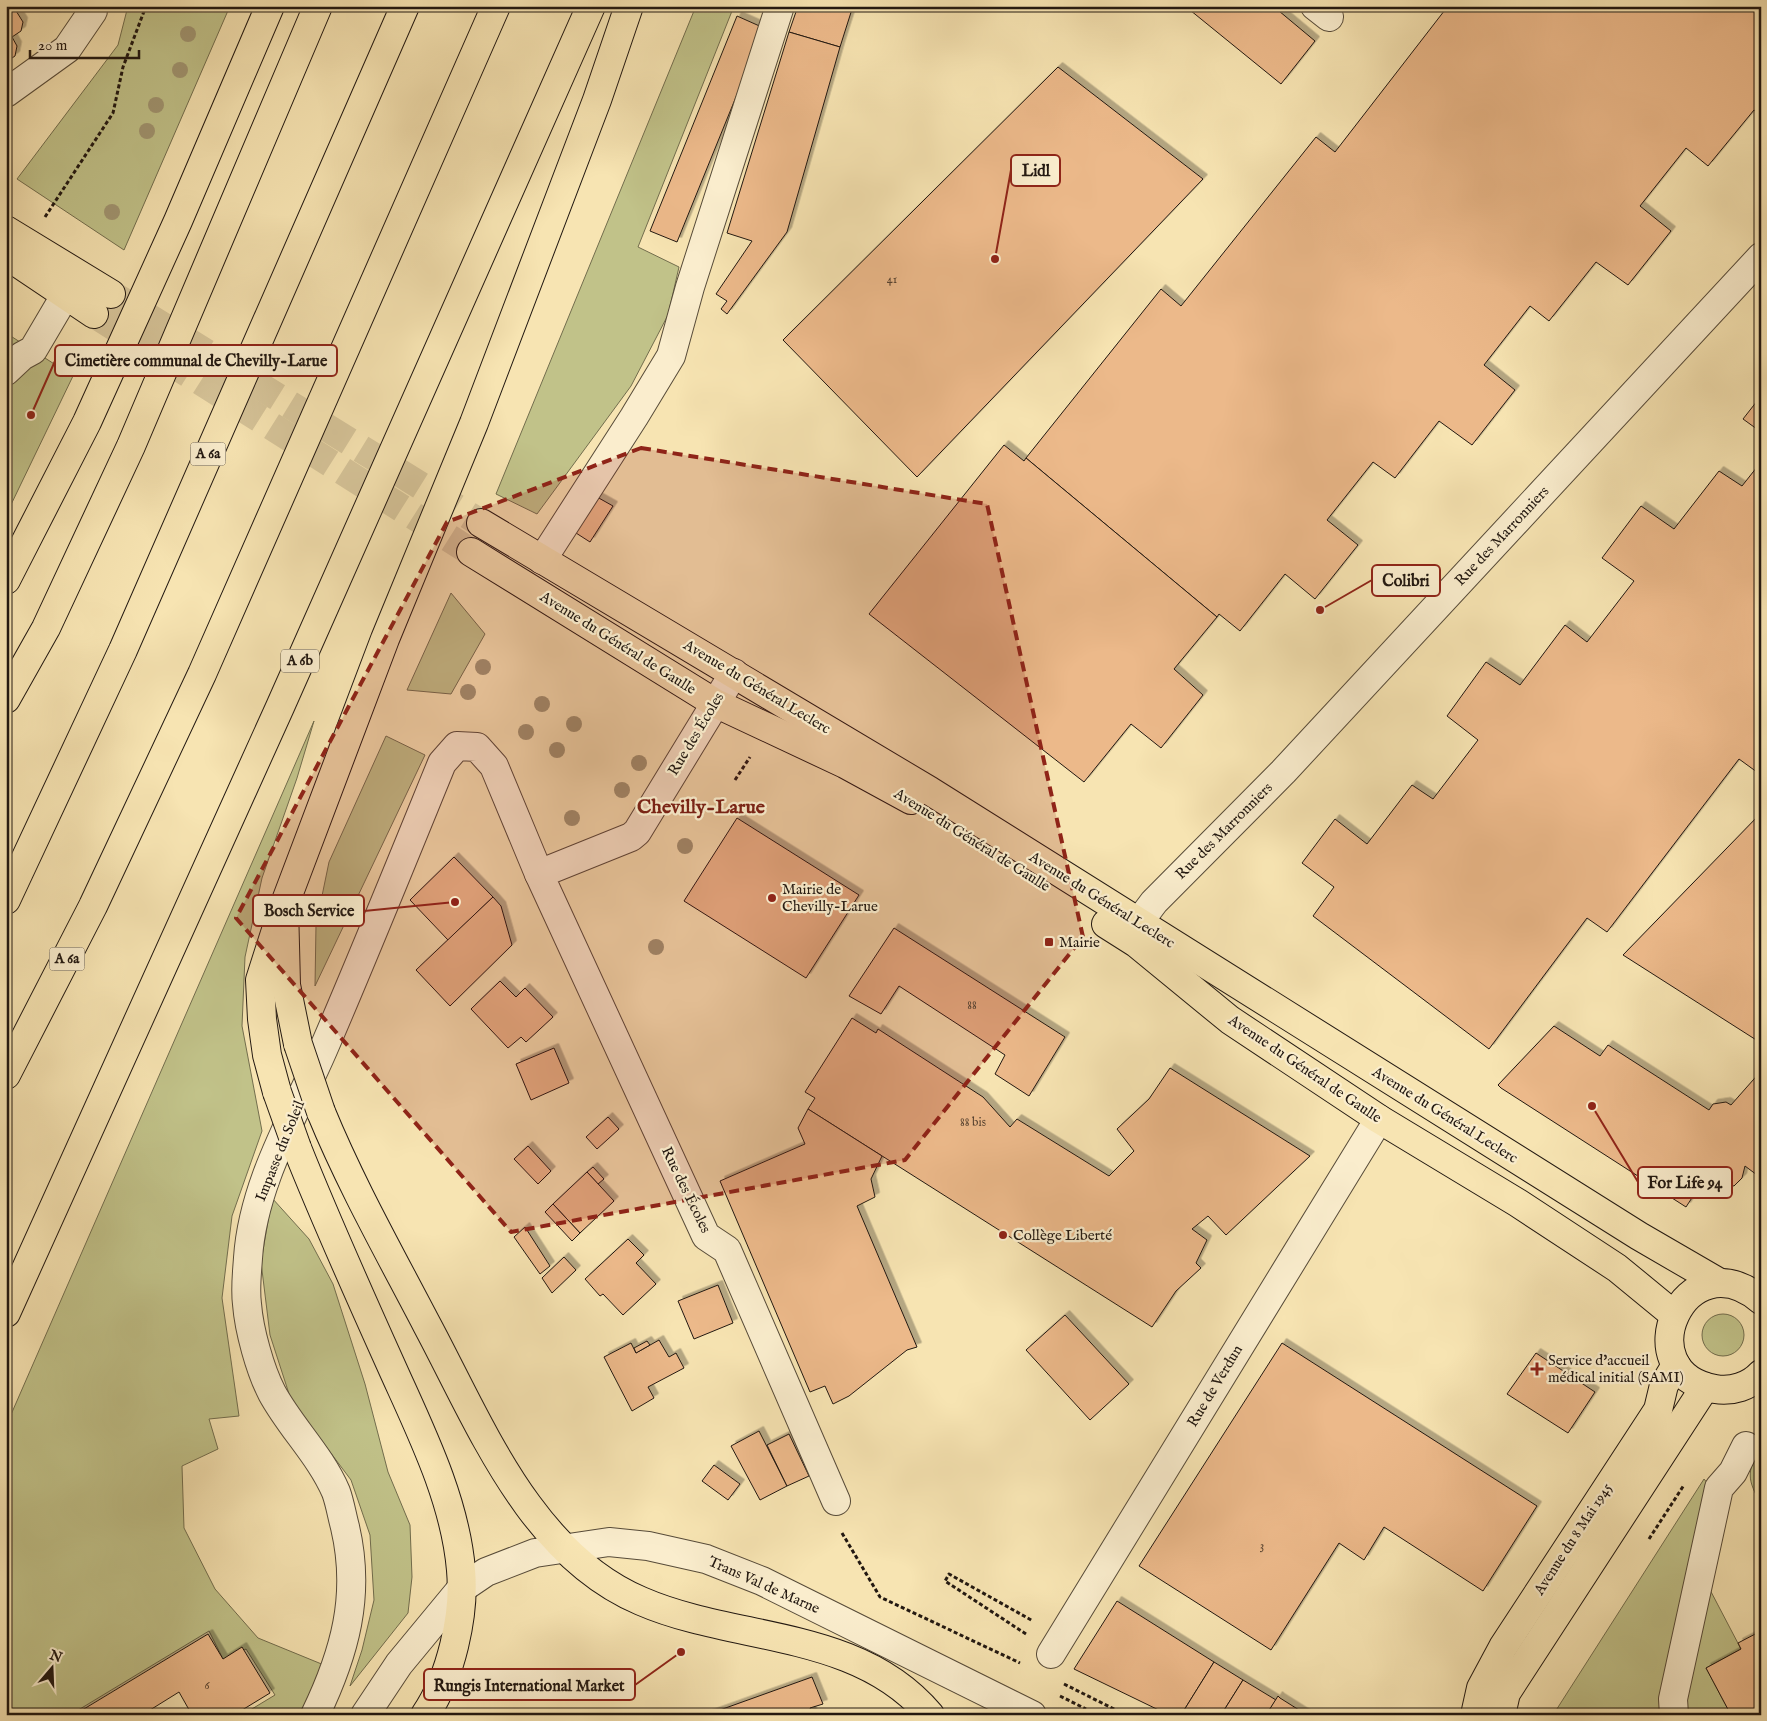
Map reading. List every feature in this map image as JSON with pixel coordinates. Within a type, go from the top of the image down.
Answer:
[{"type":"main road","points":[[6,580],[88,422],[178,221],[270,6]]},
{"type":"main road","points":[[6,699],[46,628],[131,446],[318,6]]},
{"type":"main road","name":"A 6a","points":[[6,900],[123,650],[405,6]]},
{"type":"main road","name":"A 6a","points":[[6,1075],[93,906],[202,674],[496,6]]},
{"type":"main road","name":"A 6b","points":[[6,1313],[276,716],[591,6]]},
{"type":"main road","points":[[425,1715],[455,1645],[461,1589],[456,1539],[425,1440],[325,1216],[297,1148],[277,1092],[267,1056],[262,1019],[260,980],[284,906],[385,639],[474,423],[598,100],[629,6]]},
{"type":"main road","points":[[6,230],[103,304],[66,294],[6,255]]},
{"type":"main road","name":"Avenue du Général Leclerc","points":[[481,523],[930,791],[1631,1232],[1720,1283]]},
{"type":"main road","name":"Avenue du Général de Gaulle","points":[[471,552],[715,703],[845,764],[908,798],[1136,944],[1230,1020],[1378,1118],[1518,1203],[1617,1268],[1674,1314]]},
{"type":"main road","points":[[284,906],[285,978],[298,1044],[321,1112],[366,1212],[514,1487],[563,1548],[615,1588],[665,1611],[828,1650],[866,1667],[899,1686],[930,1715]]},
{"type":"main road","points":[[1760,1377],[1732,1390],[1704,1387],[1690,1380],[1676,1365],[1669,1341],[1669,1328],[1674,1314],[1682,1302],[1692,1292],[1706,1286],[1720,1283],[1736,1285],[1750,1290],[1761,1300]]},
{"type":"main road","name":"Avenue du 8 Mai 1945","points":[[1475,1715],[1481,1688],[1503,1647],[1658,1410],[1664,1386],[1676,1365]]},
{"type":"main road","name":"Avenue du 8 Mai 1945","points":[[1501,1715],[1506,1693],[1704,1387]]},
{"type":"street","points":[[6,93],[67,48],[93,11],[93,6]]},
{"type":"street","points":[[542,560],[634,418],[671,356],[690,287],[780,6]]},
{"type":"street","name":"Rue des Marronniers","points":[[1138,922],[1154,902],[1283,772],[1761,257]]},
{"type":"street","points":[[6,370],[22,356],[33,350],[66,294]]},
{"type":"street","name":"Rue des Écoles","points":[[539,874],[631,837],[637,832],[734,673]]},
{"type":"street","name":"Rue des Écoles","points":[[442,763],[458,746],[477,746],[494,766],[539,874],[706,1236],[726,1250],[836,1502]]},
{"type":"street","name":"Impasse du Soleil","points":[[315,1715],[330,1684],[344,1644],[350,1613],[352,1572],[337,1494],[319,1459],[272,1392],[257,1351],[246,1305],[248,1256],[254,1214],[270,1165],[325,1045],[442,763]]},
{"type":"street","name":"Rue de Verdun","points":[[1057,1646],[1378,1118]]},
{"type":"street","points":[[1674,1715],[1673,1698],[1720,1488],[1733,1472],[1746,1446]]},
{"type":"street","name":"Trans Val de Marne","points":[[365,1715],[399,1664],[461,1589],[486,1572],[506,1563],[563,1548],[609,1542],[648,1546],[706,1559],[762,1581],[1032,1715]]},
{"type":"path","points":[[42,222],[113,113],[124,67],[146,6]]},
{"type":"path","points":[[735,780],[745,765]]},
{"type":"path","points":[[836,1502],[835,1522],[880,1597],[1025,1665]]},
{"type":"path","points":[[1029,1635],[945,1581],[949,1574],[1057,1646]]},
{"type":"path","points":[[1061,1683],[1126,1715]]},
{"type":"path","points":[[1055,1694],[1086,1709]]},
{"type":"highlighted area","points":[[641,448],[987,504],[1083,937],[905,1160],[511,1232],[236,918],[447,522]]},
{"type":"green space","points":[[128,6],[230,6],[124,250],[17,179],[118,45]]},
{"type":"green space","points":[[696,6],[734,6],[638,247],[679,267],[668,315],[631,386],[537,514],[496,494]]},
{"type":"green space","points":[[6,333],[73,376],[6,515]]},
{"type":"green space","points":[[451,593],[485,634],[451,694],[407,690]]},
{"type":"green space","points":[[314,721],[297,778],[262,878],[245,957],[242,1026],[262,1131],[232,1216],[222,1298],[239,1416],[209,1419],[218,1449],[182,1466],[184,1528],[215,1589],[258,1638],[324,1665],[301,1715],[242,1715],[275,1695],[246,1649],[224,1661],[209,1631],[70,1715],[6,1715],[6,1426]]},
{"type":"green space","points":[[386,736],[425,755],[315,986],[316,925],[329,862]]},
{"type":"green space","points":[[272,1198],[309,1239],[333,1284],[365,1384],[388,1472],[410,1525],[412,1577],[408,1613],[350,1686],[362,1650],[374,1600],[370,1535],[351,1480],[291,1400],[270,1335],[261,1262]]},
{"type":"green space","points":[[1719,1314],[1727,1314],[1738,1320],[1744,1335],[1738,1350],[1727,1356],[1719,1356],[1708,1350],[1702,1339],[1702,1331],[1708,1320]]},
{"type":"green space","points":[[1759,1448],[1761,1450],[1761,1504],[1753,1488],[1750,1476],[1752,1464]]},
{"type":"green space","points":[[1704,1479],[1709,1485],[1708,1586],[1741,1649],[1706,1668],[1731,1715],[1553,1715]]},
{"type":"building","points":[[6,6],[13,6],[23,22],[21,31],[12,37],[17,46],[15,56],[6,62]]},
{"type":"building","points":[[798,6],[853,6],[840,47],[789,32]]},
{"type":"building","points":[[1185,6],[1273,6],[1315,41],[1281,84]]},
{"type":"building","points":[[1448,6],[1761,6],[1761,115],[1754,110],[1708,166],[1686,148],[1640,206],[1671,231],[1628,285],[1596,262],[1549,321],[1530,306],[1484,365],[1515,390],[1472,445],[1439,421],[1395,478],[1373,462],[1327,520],[1358,545],[1315,599],[1285,574],[1240,631],[1219,614],[1217,617],[1026,458],[1161,289],[1181,306],[1316,137],[1335,152]]},
{"type":"building","points":[[737,16],[764,28],[677,242],[650,231]]},
{"type":"building","points":[[789,32],[840,47],[787,232],[727,314],[721,309],[727,301],[716,294],[752,241],[727,233]]},
{"type":"building","points":[[1058,67],[1203,179],[917,477],[783,340]]},
{"type":"building","points":[[1761,396],[1761,432],[1743,419]]},
{"type":"building","points":[[1004,445],[1024,461],[1026,458],[1217,617],[1174,669],[1203,695],[1161,748],[1131,724],[1084,782],[869,614]]},
{"type":"building","points":[[1761,462],[1761,775],[1739,759],[1607,932],[1587,918],[1489,1049],[1313,916],[1334,887],[1302,863],[1335,819],[1367,844],[1412,785],[1433,799],[1478,740],[1447,716],[1486,662],[1520,685],[1565,625],[1587,642],[1634,581],[1602,558],[1641,506],[1674,529],[1719,471],[1742,486]]},
{"type":"building","points":[[597,497],[613,506],[590,542],[576,533]]},
{"type":"building","points":[[1761,813],[1761,1043],[1623,955]]},
{"type":"building","name":"Mairie de Chevilly-Larue","points":[[737,818],[859,895],[806,978],[684,901]]},
{"type":"building","points":[[454,857],[493,897],[448,940],[410,900]]},
{"type":"building","points":[[493,897],[501,906],[512,945],[450,1006],[416,970]]},
{"type":"building","name":"Mairie de Chevilly-Larue","points":[[894,928],[1065,1037],[1029,1096],[995,1074],[1005,1055],[899,986],[881,1014],[849,996]]},
{"type":"building","points":[[500,981],[516,997],[525,988],[553,1017],[526,1042],[521,1037],[508,1048],[471,1009]]},
{"type":"building","points":[[852,1018],[876,1033],[878,1029],[983,1097],[1010,1127],[1017,1119],[1109,1176],[1134,1151],[1117,1129],[1149,1099],[1170,1068],[1310,1156],[1226,1235],[1208,1216],[1192,1229],[1207,1240],[1196,1263],[1201,1268],[1176,1291],[1152,1327],[808,1109],[815,1098],[805,1092]]},
{"type":"building","points":[[1554,1026],[1600,1056],[1608,1045],[1709,1110],[1713,1104],[1726,1102],[1731,1105],[1761,1071],[1761,1171],[1757,1175],[1745,1166],[1742,1178],[1734,1186],[1718,1182],[1711,1173],[1708,1173],[1686,1207],[1501,1088],[1498,1085]]},
{"type":"building","points":[[554,1048],[569,1083],[531,1100],[516,1064]]},
{"type":"building","points":[[808,1109],[882,1156],[871,1179],[875,1197],[857,1206],[917,1347],[907,1350],[849,1396],[833,1404],[825,1386],[810,1392],[720,1181],[805,1144],[798,1128]]},
{"type":"building","points":[[608,1117],[619,1129],[597,1149],[586,1137]]},
{"type":"building","points":[[528,1146],[551,1171],[538,1184],[514,1159]]},
{"type":"building","points":[[593,1167],[604,1179],[598,1184],[587,1172]]},
{"type":"building","points":[[587,1172],[614,1201],[580,1233],[553,1204]]},
{"type":"building","points":[[553,1204],[580,1233],[572,1241],[545,1212]]},
{"type":"building","points":[[525,1227],[550,1266],[540,1274],[514,1237]]},
{"type":"building","points":[[628,1239],[644,1255],[636,1263],[656,1284],[623,1315],[603,1294],[600,1296],[585,1279]]},
{"type":"building","points":[[564,1257],[576,1270],[552,1293],[542,1278]]},
{"type":"building","points":[[718,1285],[733,1323],[694,1339],[678,1301]]},
{"type":"building","points":[[1065,1315],[1129,1384],[1090,1420],[1026,1350]]},
{"type":"building","points":[[659,1340],[669,1357],[676,1353],[684,1368],[648,1387],[654,1398],[632,1411],[604,1357],[631,1343],[636,1353]]},
{"type":"building","points":[[647,1341],[650,1345],[636,1353],[634,1348]]},
{"type":"building","points":[[1282,1343],[1537,1506],[1483,1591],[1384,1527],[1364,1560],[1339,1543],[1271,1650],[1139,1566]]},
{"type":"building","points":[[1536,1353],[1595,1392],[1568,1433],[1507,1394]]},
{"type":"building","points":[[759,1431],[787,1486],[760,1500],[731,1446]]},
{"type":"building","points":[[789,1434],[809,1476],[787,1486],[767,1445]]},
{"type":"building","points":[[714,1465],[740,1484],[728,1500],[702,1481]]},
{"type":"building","points":[[1117,1601],[1214,1662],[1181,1715],[1169,1715],[1074,1669]]},
{"type":"building","points":[[1761,1631],[1761,1715],[1731,1715],[1706,1668],[1741,1649],[1738,1643]]},
{"type":"building","points":[[208,1634],[223,1659],[242,1647],[270,1693],[234,1715],[192,1715],[179,1692],[142,1715],[74,1715]]},
{"type":"building","points":[[1214,1662],[1243,1680],[1221,1715],[1181,1715]]},
{"type":"building","points":[[812,1677],[823,1704],[810,1708],[813,1715],[706,1715]]},
{"type":"building","points":[[1243,1680],[1276,1700],[1266,1715],[1221,1715]]},
{"type":"building","points":[[1278,1696],[1280,1698],[1307,1715],[1266,1715]]},
{"type":"tunnel","points":[[111,294],[481,523]]},
{"type":"tunnel","points":[[94,314],[471,552]]},
{"type":"place","name":"Lidl","points":[[995,259]]},
{"type":"place","name":"Cimetière communal de Chevilly-Larue","points":[[31,415]]},
{"type":"place","name":"Colibri","points":[[1320,610]]},
{"type":"place","name":"Mairie de Chevilly-Larue","points":[[772,898]]},
{"type":"place","name":"Bosch Service","points":[[455,902]]},
{"type":"place","name":"Mairie","points":[[1049,942]]},
{"type":"place","name":"For Life 94","points":[[1592,1106]]},
{"type":"place","name":"Collège Liberté","points":[[1003,1235]]},
{"type":"place","name":"Service d'accueil médical initial (SAMI)","points":[[1537,1369]]},
{"type":"place","name":"Rungis International Market","points":[[681,1652]]},
{"type":"district","name":"Chevilly-Larue","points":[[701,807]]}]
